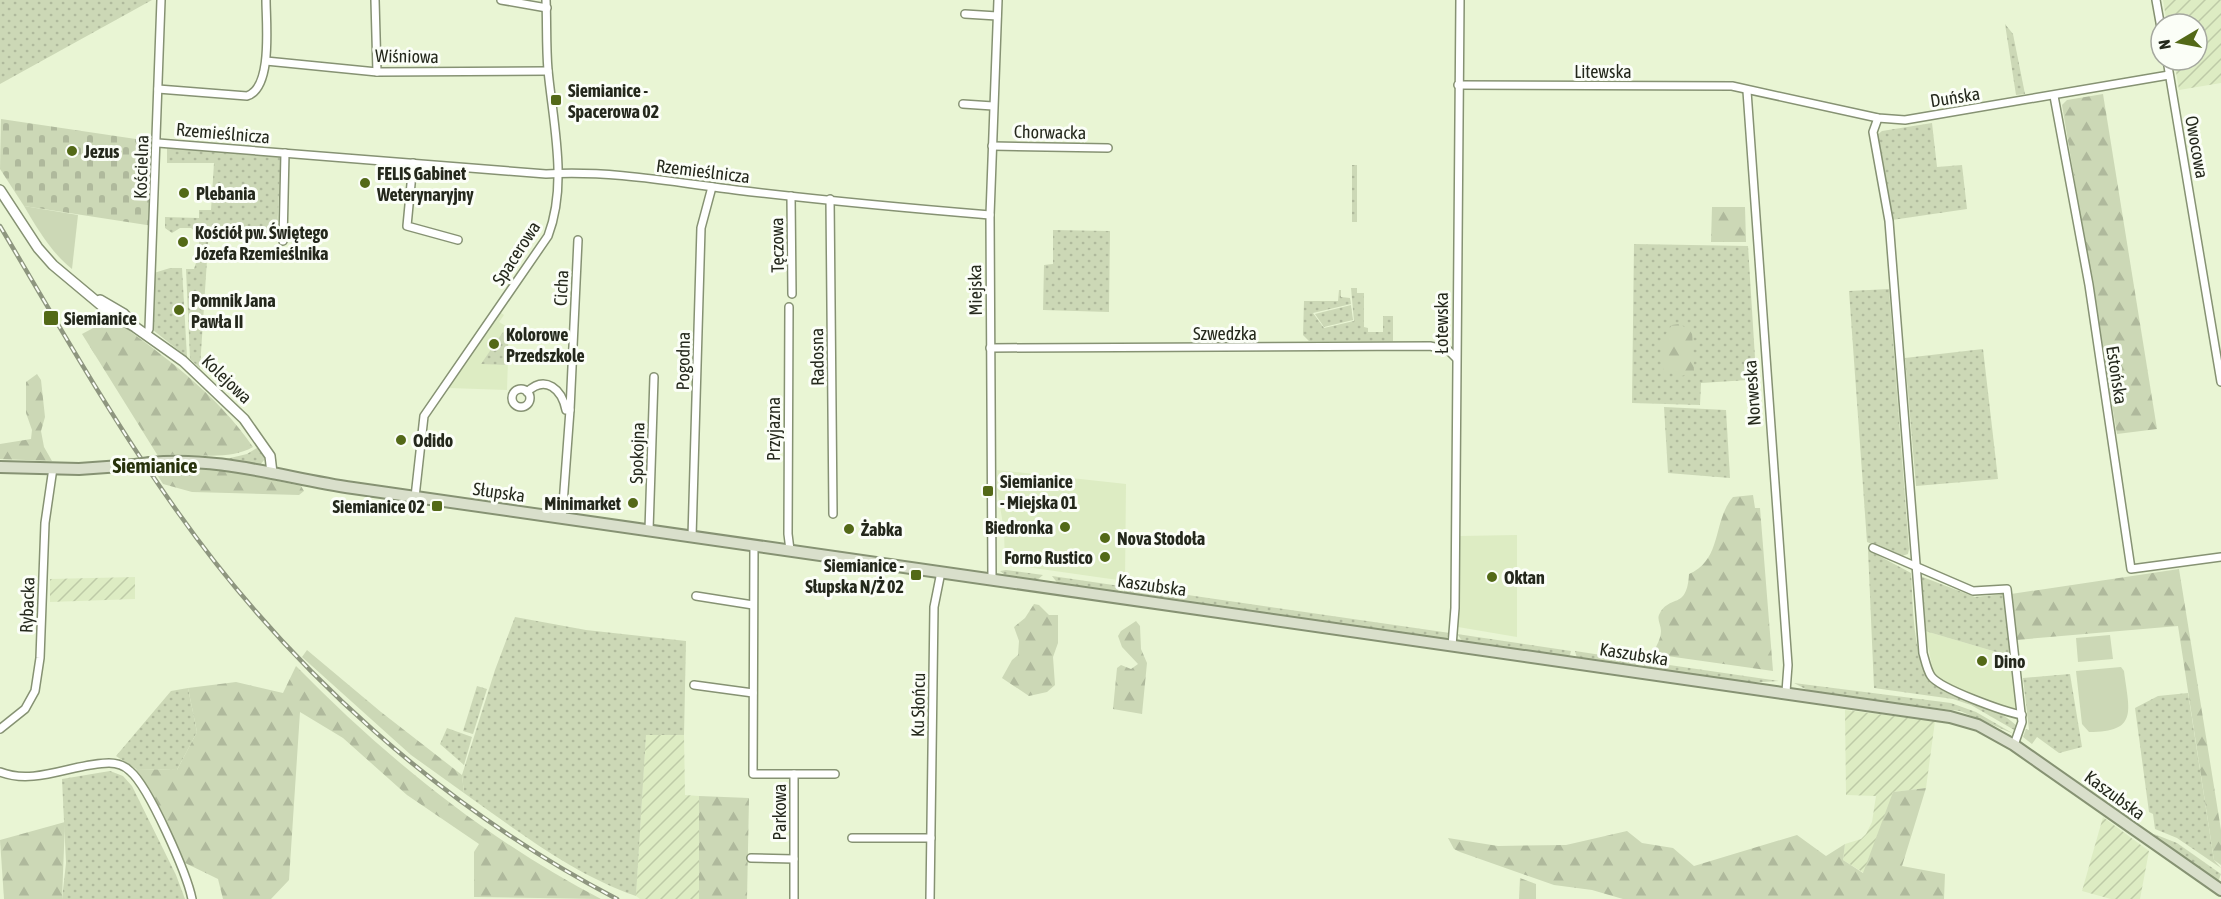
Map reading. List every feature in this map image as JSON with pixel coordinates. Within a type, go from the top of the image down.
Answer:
[{"type":"main road","name":"Słupska","points":[[0,467],[92,469],[150,463],[211,461],[415,497],[992,579]]},
{"type":"main road","name":"Kaszubska","points":[[992,579],[1950,717],[1978,725],[2014,745],[2221,890]]},
{"type":"street","name":"Kościelna","points":[[146,335],[149,329],[158,143],[162,0]]},
{"type":"street","points":[[158,89],[247,96],[258,90],[266,61],[266,0]]},
{"type":"street","points":[[375,0],[377,72]]},
{"type":"street","points":[[501,0],[546,4]]},
{"type":"street","name":"Miejska","points":[[992,579],[990,215],[998,0]]},
{"type":"street","name":"Łotewska","points":[[1452,646],[1455,608],[1460,0]]},
{"type":"street","name":"Spacerowa","points":[[415,497],[424,416],[548,236],[554,220],[557,172],[554,103],[548,71],[546,4]]},
{"type":"street","points":[[965,14],[997,16]]},
{"type":"street","name":"Wiśniowa","points":[[266,61],[377,72],[548,71]]},
{"type":"street","name":"Owocowa","points":[[2169,72],[2221,382]]},
{"type":"street","name":"Duńska","points":[[1747,91],[1878,118],[1912,120],[2169,75]]},
{"type":"street","name":"Litewska","points":[[1458,85],[1732,86],[1747,91]]},
{"type":"street","name":"Norweska","points":[[1747,91],[1788,665],[1786,692]]},
{"type":"street","name":"Estońska","points":[[2054,96],[2089,285],[2131,569],[2221,557]]},
{"type":"street","points":[[963,104],[993,106]]},
{"type":"street","points":[[1878,118],[1874,132],[1889,221],[1923,653],[1931,675],[1946,688],[2010,713],[2022,715]]},
{"type":"street","name":"Rzemieślnicza","points":[[158,143],[546,174],[557,172],[990,215]]},
{"type":"street","name":"Chorwacka","points":[[992,146],[1108,148]]},
{"type":"street","name":"Rzemieślnicza","points":[[283,241],[285,153]]},
{"type":"street","points":[[413,163],[407,226],[458,240]]},
{"type":"street","name":"Pogodna","points":[[692,537],[701,228],[712,187]]},
{"type":"street","name":"Kolejowa","points":[[0,190],[38,248],[68,278],[119,320],[135,327],[197,373],[244,419],[270,456],[272,473]]},
{"type":"street","name":"Tęczowa","points":[[791,196],[792,294]]},
{"type":"street","name":"Radosna","points":[[830,199],[833,514]]},
{"type":"street","name":"Cicha","points":[[562,518],[578,240]]},
{"type":"street","name":"Przyjazna","points":[[789,307],[788,534],[790,550]]},
{"type":"street","name":"Szwedzka","points":[[990,348],[1430,346],[1448,350],[1456,358]]},
{"type":"street","name":"Spokojna","points":[[650,530],[654,377]]},
{"type":"street","points":[[527,392],[537,386],[556,388],[562,394],[566,410],[570,410]]},
{"type":"street","name":"Rybacka","points":[[0,729],[25,709],[35,691],[40,658],[45,523],[53,468]]},
{"type":"street","name":"Parkowa","points":[[754,545],[753,774],[794,774],[794,899]]},
{"type":"street","points":[[1873,548],[1973,591],[2007,590],[2022,715],[2022,728],[2014,745]]},
{"type":"street","name":"Ku Słońcu","points":[[930,899],[934,607],[941,572]]},
{"type":"street","points":[[696,596],[753,605]]},
{"type":"street","points":[[694,685],[753,693]]},
{"type":"street","points":[[0,772],[16,775],[44,774],[110,763],[125,768],[138,780],[155,813],[192,899]]},
{"type":"street","points":[[794,774],[835,774]]},
{"type":"street","points":[[852,838],[931,838]]},
{"type":"street","points":[[751,858],[794,859]]},
{"type":"shaded area","points":[[2163,0],[2221,0],[2221,83],[2179,90],[2176,72],[2209,72],[2209,12],[2165,12]]},
{"type":"shaded area","name":"Kolorowe Przedszkole","points":[[501,313],[504,315],[499,322],[509,328],[507,390],[449,388]]},
{"type":"shaded area","points":[[997,470],[1126,484],[1125,581],[1005,564],[1004,530],[997,489]]},
{"type":"shaded area","points":[[1517,535],[1517,637],[1458,627],[1460,536]]},
{"type":"shaded area","points":[[135,577],[135,599],[50,602],[50,579]]},
{"type":"shaded area","points":[[1925,631],[2010,656],[2017,707],[2011,711],[1977,695],[1940,684],[1934,676]]},
{"type":"shaded area","points":[[1845,710],[1935,721],[1926,788],[1893,792],[1864,873],[1843,860],[1845,844],[1861,839],[1866,834],[1872,822],[1876,796],[1846,795]]},
{"type":"shaded area","points":[[646,734],[684,735],[685,795],[699,796],[699,899],[640,899],[636,896]]},
{"type":"shaded area","points":[[2103,817],[2149,851],[2140,899],[2111,899],[2082,891]]},
{"type":"green space","points":[[0,0],[152,0],[0,84]]},
{"type":"green space","points":[[2005,24],[2013,34],[2025,94],[2016,95]]},
{"type":"green space","points":[[2103,94],[2157,429],[2117,434],[2062,105],[2067,100]]},
{"type":"green space","points":[[1,119],[156,142],[153,226],[24,206],[0,169]]},
{"type":"green space","points":[[1932,123],[1937,167],[1962,165],[1967,209],[1892,220],[1877,135],[1882,131]]},
{"type":"green space","points":[[167,146],[281,155],[277,232],[209,229],[200,368],[190,359],[186,269],[194,269],[199,253],[198,237],[191,228],[180,228],[172,233],[165,228],[165,217],[199,218],[199,210],[211,210],[214,163],[167,163]]},
{"type":"green space","points":[[1352,165],[1357,165],[1357,222],[1352,222]]},
{"type":"green space","points":[[24,206],[78,215],[72,269],[51,248]]},
{"type":"green space","points":[[1712,207],[1745,207],[1746,242],[1711,242]]},
{"type":"green space","points":[[1053,230],[1110,231],[1109,312],[1043,310],[1044,265],[1053,264]]},
{"type":"green space","points":[[1634,244],[1748,246],[1758,406],[1750,405],[1748,380],[1701,383],[1700,405],[1632,403]]},
{"type":"green space","points":[[170,268],[182,268],[187,357],[153,330],[154,273]]},
{"type":"green space","points":[[1351,288],[1357,288],[1357,293],[1364,293],[1364,327],[1368,328],[1368,332],[1383,332],[1383,316],[1393,316],[1393,341],[1309,341],[1303,335],[1304,301],[1338,301],[1339,290],[1341,290],[1341,297],[1350,298],[1351,304],[1313,313],[1324,328],[1354,321]]},
{"type":"green space","points":[[1889,289],[1909,549],[1908,554],[1902,556],[1867,542],[1849,291]]},
{"type":"green space","points":[[1351,305],[1353,320],[1324,327],[1315,314]]},
{"type":"green space","points":[[112,318],[170,361],[206,392],[223,409],[253,447],[242,452],[219,456],[158,456],[82,334]]},
{"type":"green space","points":[[1679,324],[1692,331],[1694,371],[1682,376],[1664,371],[1661,358],[1661,347],[1665,337],[1672,325]]},
{"type":"green space","points":[[503,332],[508,335],[508,365],[481,364]]},
{"type":"green space","points":[[1983,349],[1998,479],[1916,486],[1905,358]]},
{"type":"green space","points":[[37,374],[41,380],[45,417],[41,431],[44,447],[52,461],[0,459],[0,444],[31,439],[32,430],[26,413],[26,382]]},
{"type":"green space","points":[[1664,407],[1726,410],[1730,478],[1668,473]]},
{"type":"green space","points":[[257,448],[261,449],[265,459],[260,465],[226,459],[247,454]]},
{"type":"green space","points":[[177,467],[221,469],[301,486],[304,491],[299,495],[192,492],[163,484],[154,470]]},
{"type":"green space","points":[[1753,495],[1755,508],[1760,508],[1773,671],[1653,654],[1661,634],[1659,615],[1664,607],[1682,597],[1688,585],[1689,574],[1707,559],[1726,507],[1733,497]]},
{"type":"green space","points":[[1868,550],[1911,573],[1916,639],[1926,671],[1935,683],[1947,691],[2008,718],[2016,725],[2016,731],[1971,705],[1953,699],[1874,688]]},
{"type":"green space","points":[[2179,569],[2221,830],[2221,865],[2214,860],[2178,626],[2016,640],[2011,594]]},
{"type":"green space","points":[[1000,571],[1043,575],[1036,581],[1007,577]]},
{"type":"green space","points":[[1052,576],[1120,586],[1117,593],[1059,585]]},
{"type":"green space","points":[[1920,576],[1975,597],[2004,594],[2010,656],[1925,631]]},
{"type":"green space","points":[[1126,586],[1450,633],[1447,638],[1440,639],[1124,594]]},
{"type":"green space","points":[[1034,604],[1039,605],[1049,615],[1058,615],[1058,643],[1053,657],[1055,685],[1047,692],[1029,696],[1002,678],[1012,660],[1018,655],[1019,641],[1014,627],[1025,618]]},
{"type":"green space","points":[[515,617],[586,630],[686,641],[684,735],[646,735],[636,896],[568,864],[464,793],[462,775],[495,670]]},
{"type":"green space","points":[[1136,621],[1140,626],[1141,649],[1147,663],[1142,714],[1113,709],[1117,668],[1121,665],[1131,669],[1138,664],[1122,647],[1118,636],[1121,631]]},
{"type":"green space","points":[[1457,634],[1571,651],[1566,657],[1463,642]]},
{"type":"green space","points":[[2110,635],[2113,659],[2078,662],[2076,638]]},
{"type":"green space","points":[[307,650],[381,712],[462,775],[464,793],[411,755],[302,657]]},
{"type":"green space","points":[[1575,651],[1634,660],[1636,665],[1577,658]]},
{"type":"green space","points":[[1642,661],[1779,681],[1745,683],[1645,668]]},
{"type":"green space","points":[[296,666],[365,732],[439,794],[518,850],[601,899],[474,897],[474,852],[479,844],[407,795],[343,738],[300,712],[289,880],[271,899],[223,899],[218,879],[181,861],[136,769],[177,770],[197,732],[188,688],[236,682],[283,693]]},
{"type":"green space","points":[[2121,667],[2124,671],[2128,697],[2127,716],[2116,728],[2089,732],[2082,724],[2076,671]]},
{"type":"green space","points":[[2070,674],[2082,747],[2059,753],[2037,737],[2032,744],[2023,737],[2026,729],[2029,730],[2023,678]]},
{"type":"green space","points":[[1794,683],[1951,703],[1976,712],[2014,734],[1960,711],[1811,692]]},
{"type":"green space","points":[[477,686],[487,689],[473,734],[463,731]]},
{"type":"green space","points":[[188,688],[197,732],[177,770],[136,769],[116,756],[171,691]]},
{"type":"green space","points":[[2188,693],[2214,860],[2221,868],[2177,838],[2155,829],[2153,814],[2149,812],[2135,708],[2158,696]]},
{"type":"green space","points":[[447,728],[472,737],[464,765],[440,744]]},
{"type":"green space","points":[[110,771],[123,776],[132,786],[176,875],[185,899],[62,899],[66,863],[62,779]]},
{"type":"green space","points":[[1926,788],[1902,866],[1945,874],[1944,899],[1623,899],[1592,890],[1554,885],[1460,852],[1454,849],[1448,838],[1498,846],[1566,845],[1627,831],[1642,843],[1673,848],[1694,866],[1797,835],[1826,856],[1845,844],[1843,860],[1863,873],[1893,792]]},
{"type":"green space","points":[[699,796],[749,798],[747,899],[699,899]]},
{"type":"green space","points":[[65,822],[62,899],[4,899],[0,840]]},
{"type":"green space","points":[[2154,834],[2177,843],[2221,874],[2218,882],[2155,838]]},
{"type":"green space","points":[[1520,878],[1536,884],[1536,899],[1519,899]]},
{"type":"railway","points":[[0,226],[153,477],[221,570],[269,626],[320,680],[374,731],[431,779],[491,823],[553,863],[617,899]]},
{"type":"place","name":"Siemianice - Spacerowa 02","points":[[556,100]]},
{"type":"place","name":"Jezus","points":[[72,151]]},
{"type":"place","name":"FELIS Gabinet Weterynaryjny","points":[[365,183]]},
{"type":"place","name":"Plebania","points":[[184,193]]},
{"type":"place","name":"Kościół pw. Świętego Józefa Rzemieślnika","points":[[183,242]]},
{"type":"place","name":"Pomnik Jana Pawła II","points":[[179,310]]},
{"type":"place","name":"Siemianice","points":[[51,318]]},
{"type":"place","name":"Kolorowe Przedszkole","points":[[494,344]]},
{"type":"place","name":"Odido","points":[[401,440]]},
{"type":"place","name":"Siemianice - Miejska 01","points":[[988,491]]},
{"type":"place","name":"Minimarket","points":[[633,503]]},
{"type":"place","name":"Siemianice 02","points":[[437,506]]},
{"type":"place","name":"Biedronka","points":[[1065,527]]},
{"type":"place","name":"Żabka","points":[[849,529]]},
{"type":"place","name":"Nova Stodoła","points":[[1105,538]]},
{"type":"place","name":"Forno Rustico","points":[[1105,557]]},
{"type":"place","name":"Siemianice - Słupska N/Ż 02","points":[[916,575]]},
{"type":"place","name":"Oktan","points":[[1492,577]]},
{"type":"place","name":"Dino","points":[[1982,661]]},
{"type":"district","name":"Siemianice","points":[[155,465]]}]
